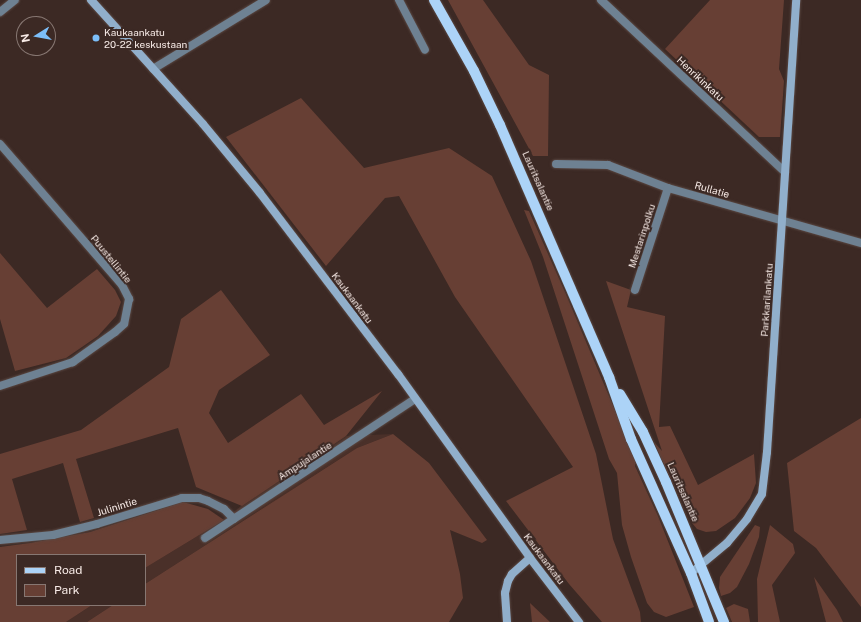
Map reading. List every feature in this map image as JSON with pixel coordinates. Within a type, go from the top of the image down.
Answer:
[{"type":"main road","name":"Lauritsalantie","points":[[434,0],[474,71],[500,125],[610,377],[631,438],[690,573],[709,622]]},
{"type":"main road","name":"Lauritsalantie","points":[[610,377],[643,432],[666,482],[724,622]]},
{"type":"street","points":[[0,12],[16,0]]},
{"type":"street","name":"Kaukaankatu","points":[[91,0],[203,124],[260,193],[579,622]]},
{"type":"street","points":[[153,69],[266,0]]},
{"type":"street","points":[[399,0],[424,50]]},
{"type":"street","name":"Henrikinkatu","points":[[601,0],[785,172]]},
{"type":"street","name":"Parkkarilankatu","points":[[690,573],[701,566],[727,543],[747,519],[762,494],[767,452],[796,0]]},
{"type":"street","name":"Puustellintie","points":[[0,144],[122,285],[129,299],[124,324],[73,362],[0,386]]},
{"type":"street","name":"Rullatie","points":[[556,164],[608,165],[668,188],[861,243]]},
{"type":"street","name":"Mestarinpolku","points":[[635,290],[668,188]]},
{"type":"street","name":"Ampujalantie","points":[[205,538],[415,400]]},
{"type":"street","name":"Julinintie","points":[[0,540],[53,535],[97,524],[182,498],[199,498],[224,509],[234,519]]},
{"type":"street","points":[[507,622],[504,593],[508,581],[512,574],[530,558]]},
{"type":"shaded area","points":[[393,434],[357,448],[146,583],[146,567],[224,520],[242,505],[346,436]]},
{"type":"shaded area","points":[[90,606],[111,606],[87,622],[66,622]]},
{"type":"green space","points":[[448,0],[483,0],[529,65],[549,75],[548,156],[533,156]]},
{"type":"green space","points":[[710,0],[784,0],[779,69],[784,81],[780,137],[759,137],[665,49]]},
{"type":"green space","points":[[301,98],[364,168],[449,148],[492,176],[531,261],[596,454],[613,539],[640,612],[641,622],[602,622],[569,584],[506,501],[573,467],[455,297],[399,196],[385,198],[326,266],[226,137]]},
{"type":"green space","points":[[524,210],[529,211],[565,292],[636,460],[635,466],[658,516],[694,607],[666,617],[654,612],[647,603],[622,525],[617,473],[609,459],[543,257]]},
{"type":"green space","points":[[0,253],[47,308],[97,269],[115,290],[121,302],[116,316],[98,336],[66,358],[15,371],[0,319]]},
{"type":"green space","points":[[606,281],[631,290],[627,307],[665,316],[659,427],[670,426],[698,485],[754,454],[756,483],[750,498],[735,518],[716,531],[706,532],[697,529],[692,523],[661,458],[654,442],[662,451]]},
{"type":"green space","points":[[221,290],[270,355],[219,390],[209,413],[228,443],[301,394],[324,425],[382,391],[346,436],[242,506],[196,487],[178,428],[76,459],[94,518],[80,522],[63,463],[12,479],[27,530],[0,534],[0,454],[81,430],[169,367],[181,319]]},
{"type":"green space","points":[[861,418],[861,607],[816,548],[794,531],[787,463]]},
{"type":"green space","points":[[393,434],[429,463],[487,540],[482,543],[450,530],[460,574],[463,598],[449,622],[87,622],[111,606],[146,606],[146,583],[357,448]]},
{"type":"green space","points":[[183,502],[208,509],[224,520],[146,567],[146,554],[16,554],[16,606],[90,606],[66,622],[0,622],[0,547],[90,532]]},
{"type":"green space","points":[[755,525],[760,527],[759,537],[749,564],[737,587],[730,593],[721,596],[719,588],[720,577]]},
{"type":"green space","points":[[770,525],[793,544],[795,553],[772,585],[780,622],[758,622],[757,579]]},
{"type":"green space","points":[[814,577],[837,610],[843,622],[826,622]]},
{"type":"green space","points":[[530,603],[550,622],[532,622]]},
{"type":"green space","points":[[734,604],[748,609],[750,622],[732,622],[726,608]]},
{"type":"place","name":"Kaukaankatu 20-22 keskustaan","points":[[96,38]]}]
